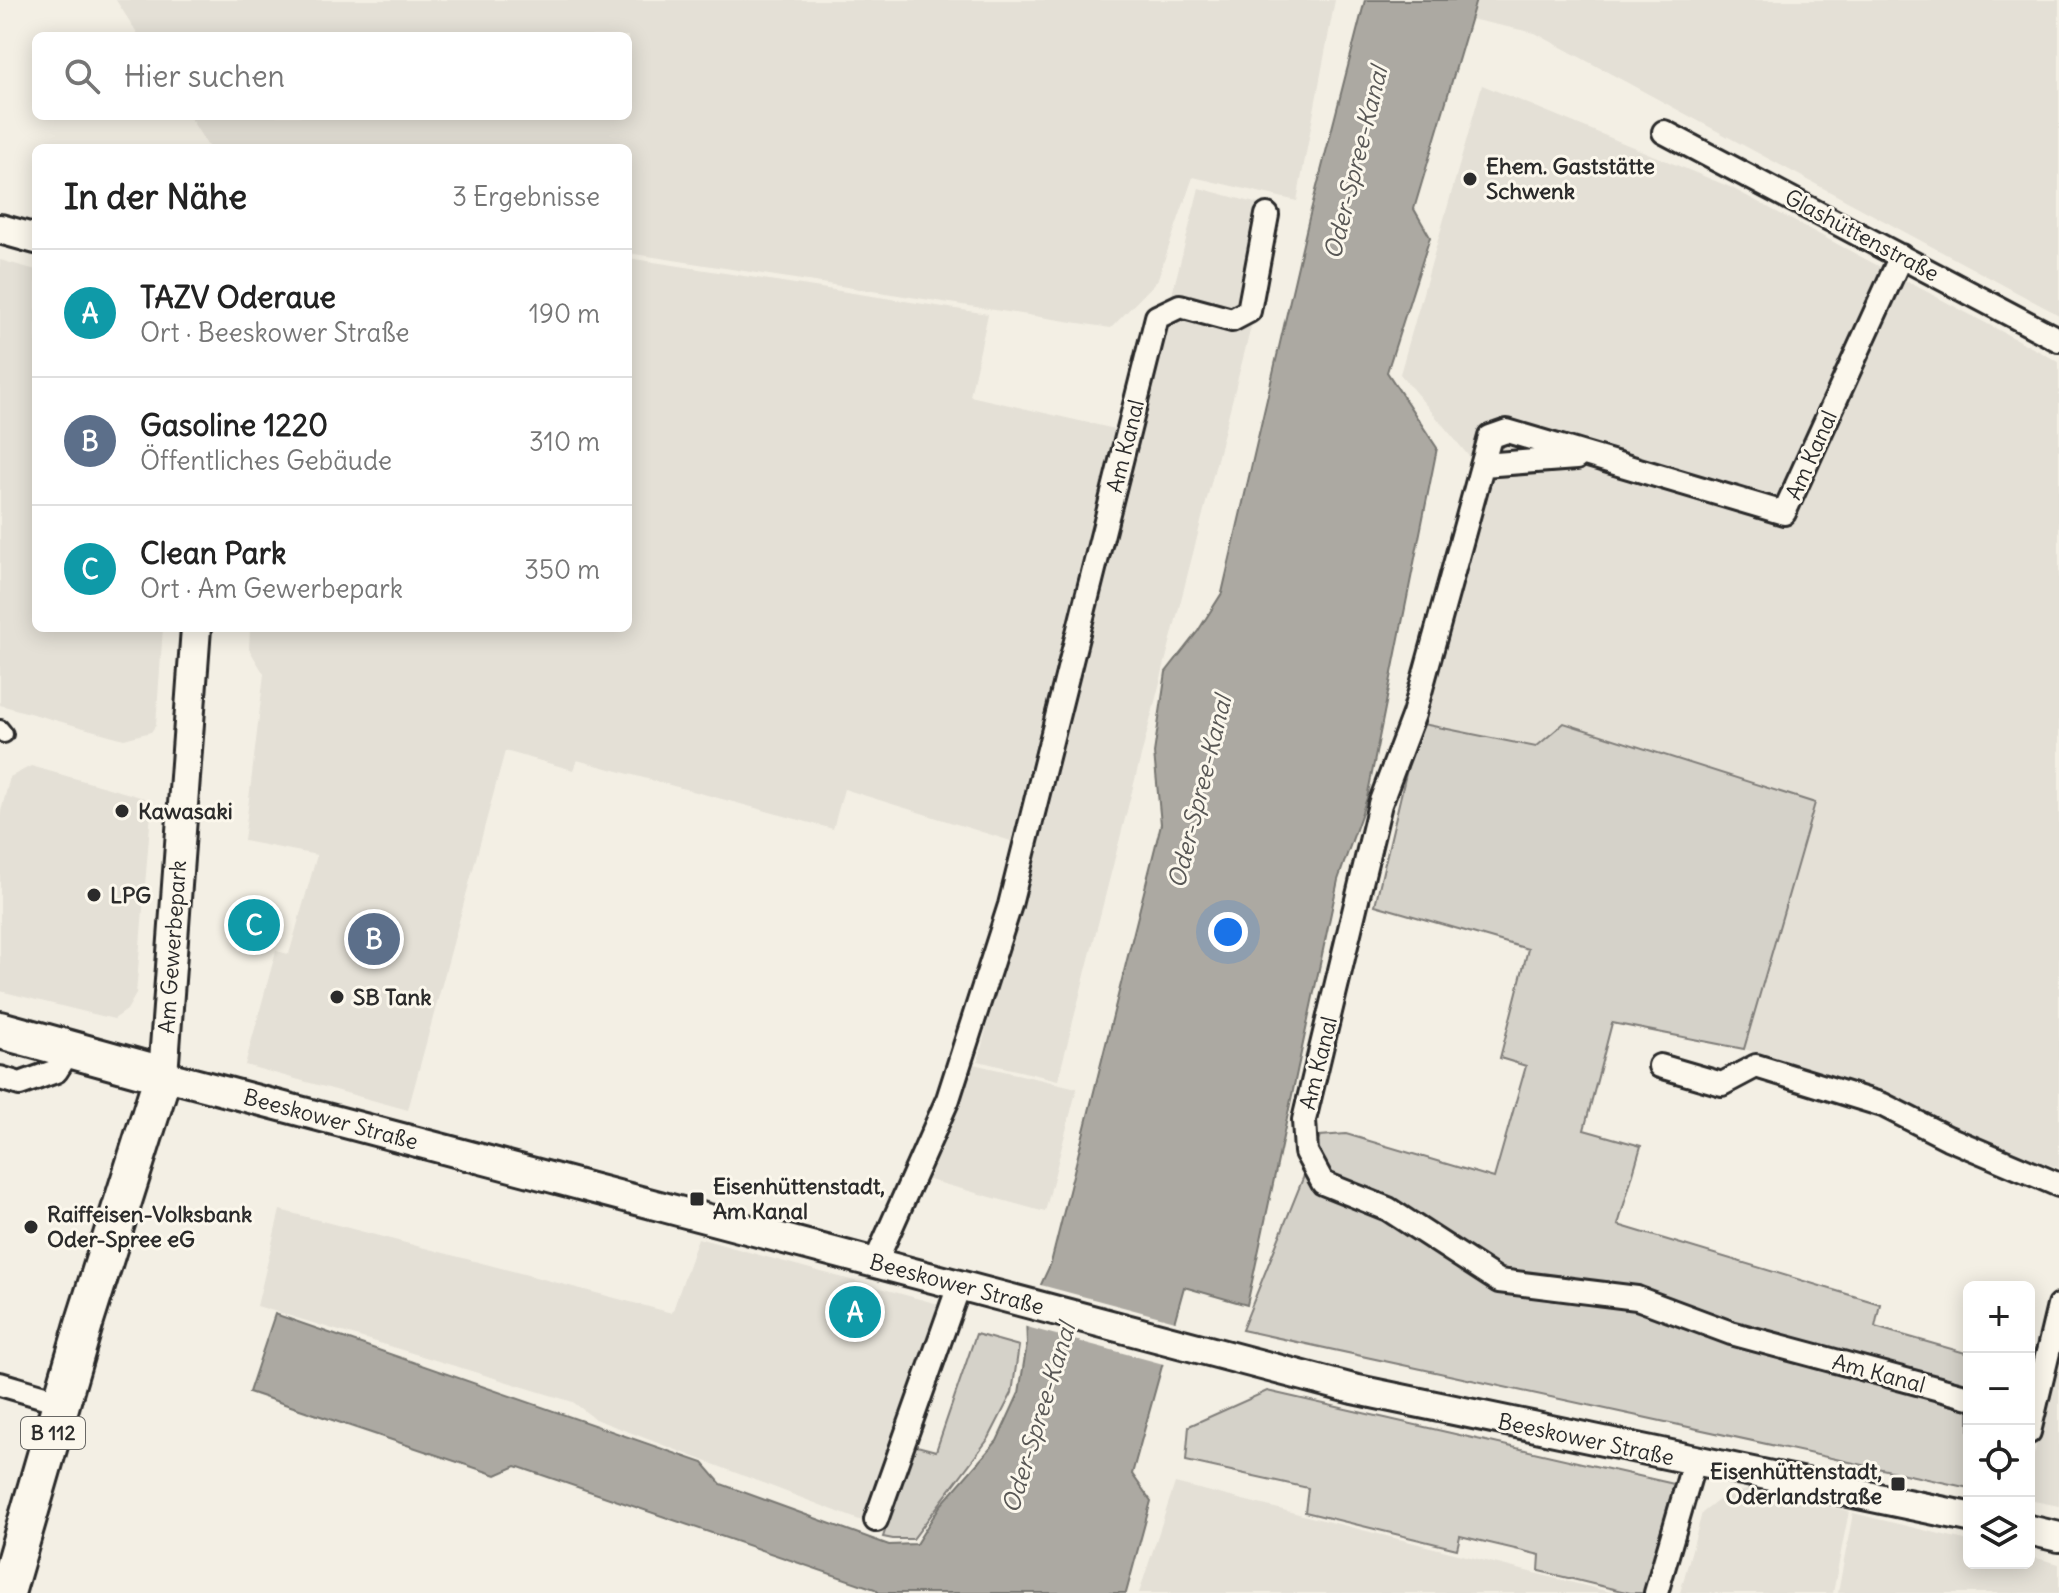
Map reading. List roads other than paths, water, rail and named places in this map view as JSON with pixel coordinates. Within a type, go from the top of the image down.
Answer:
[{"type":"main road","name":"Beeskower Straße","points":[[0,1030],[163,1075]]},
{"type":"main road","name":"B 112","points":[[6,1593],[163,1075]]},
{"type":"street","name":"Glashüttenstraße","points":[[1664,132],[2059,340]]},
{"type":"street","name":"Am Kanal","points":[[875,1263],[948,1099],[1010,905],[1157,317],[1180,306],[1232,320],[1249,311],[1267,215]]},
{"type":"street","points":[[0,229],[32,238]]},
{"type":"street","name":"Am Kanal","points":[[1901,256],[1784,513],[1507,431],[1490,437],[1414,714],[1380,804],[1304,1120],[1306,1152],[1323,1183],[1388,1209],[1499,1281],[1637,1298],[1731,1333],[1963,1395]]},
{"type":"street","name":"Am Gewerbepark","points":[[163,1075],[196,632]]},
{"type":"street","points":[[0,1078],[20,1084],[56,1071],[70,1049]]},
{"type":"street","points":[[1660,1066],[1722,1084],[1756,1066],[1883,1105],[1948,1138],[2059,1185]]},
{"type":"street","name":"Beeskower Straße","points":[[163,1075],[1353,1389],[1963,1516]]},
{"type":"street","points":[[876,1520],[959,1286]]},
{"type":"street","points":[[2035,1400],[2059,1306]]},
{"type":"street","points":[[0,1384],[62,1402]]},
{"type":"street","points":[[1656,1593],[1694,1462]]},
{"type":"street","points":[[2035,1531],[2059,1537]]},
{"type":"water","name":"Oder-Spree-Kanal","points":[[1365,0],[1476,0],[1414,209],[1430,237],[1387,372],[1437,448],[1367,798],[1338,880],[1247,1305],[1184,1287],[1132,1474],[1151,1501],[1126,1593],[879,1593],[875,1589],[516,1466],[496,1475],[249,1392],[275,1314],[703,1463],[721,1484],[889,1545],[916,1544],[940,1506],[997,1441],[1019,1393],[1027,1344],[1026,1317],[1051,1263],[1161,824],[1154,753],[1166,672],[1222,593],[1309,218]]},
{"type":"place","name":"Ehem. Gaststätte Schwenk","points":[[1470,179]]},
{"type":"place","name":"Kawasaki","points":[[122,811]]},
{"type":"place","name":"LPG","points":[[94,895]]},
{"type":"place","name":"Clean Park","points":[[254,925]]},
{"type":"place","name":"Gasoline 1220","points":[[374,939]]},
{"type":"place","name":"SB Tank","points":[[337,997]]},
{"type":"place","name":"Eisenhüttenstadt, Am Kanal","points":[[697,1199]]},
{"type":"place","name":"Raiffeisen-Volksbank Oder-Spree eG","points":[[31,1227]]},
{"type":"place","name":"TAZV Oderaue","points":[[855,1312]]},
{"type":"place","name":"Eisenhüttenstadt, Oderlandstraße","points":[[1898,1484]]}]
